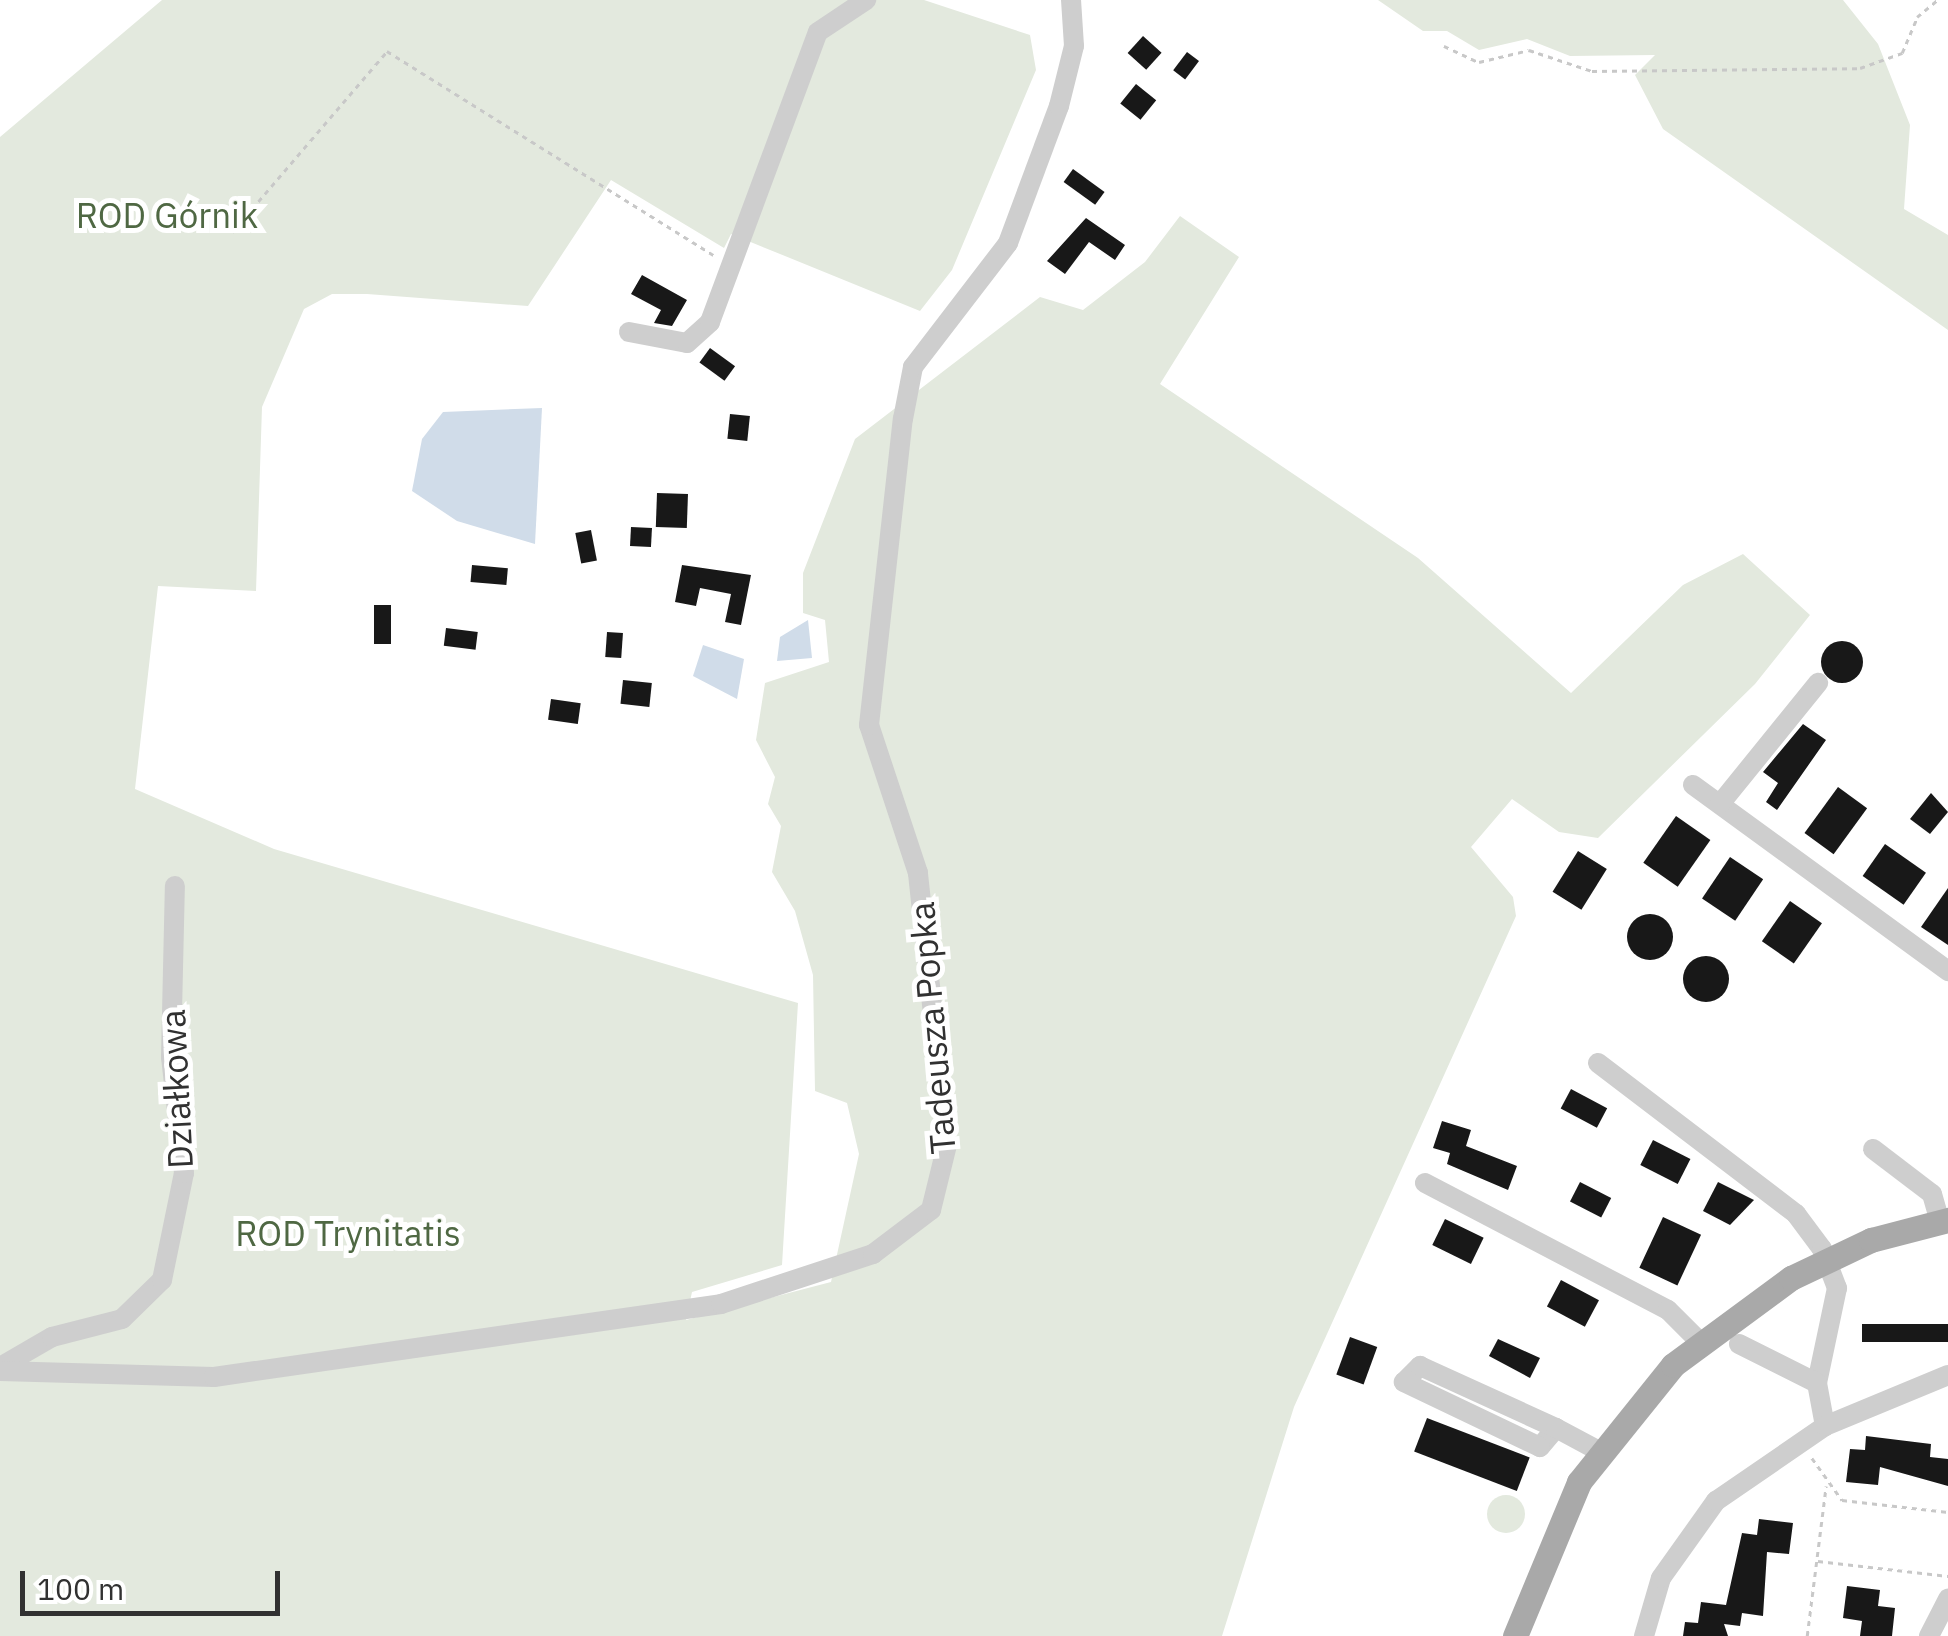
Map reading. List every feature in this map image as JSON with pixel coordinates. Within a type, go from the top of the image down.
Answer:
[{"type":"main road","points":[[1515,1636],[1559,1517],[1598,1451],[1699,1340],[1826,1261],[1944,1221]]},
{"type":"street","points":[[629,332],[687,343],[710,322],[818,32],[866,0]]},
{"type":"street","name":"Tadeusza Popka","points":[[0,1369],[214,1377],[720,1304],[873,1254],[931,1210],[947,1146],[940,1047],[918,874],[869,725],[903,419],[913,367],[1008,243],[1059,106],[1074,46],[1071,0]]},
{"type":"street","points":[[1720,804],[1818,683]]},
{"type":"street","points":[[1693,785],[1948,971]]},
{"type":"street","name":"Działkowa","points":[[0,1369],[52,1337],[122,1319],[162,1280],[184,1172],[170,1057],[176,886]]},
{"type":"street","points":[[1598,1063],[1796,1214],[1826,1261],[1837,1313],[1817,1383],[1825,1426]]},
{"type":"street","points":[[1873,1149],[1932,1194],[1944,1221]]},
{"type":"street","points":[[1425,1182],[1668,1310],[1699,1340]]},
{"type":"street","points":[[1739,1344],[1817,1383]]},
{"type":"street","points":[[1556,1428],[1540,1448],[1404,1382],[1420,1366],[1556,1428],[1598,1451]]},
{"type":"street","points":[[1644,1636],[1661,1578],[1716,1501],[1825,1426],[1948,1375]]},
{"type":"street","points":[[1929,1636],[1948,1599]]},
{"type":"path","points":[[1444,46],[1479,62],[1529,50],[1592,71],[1860,68],[1902,53],[1917,16],[1937,0]]},
{"type":"path","points":[[232,232],[387,51],[734,264]]},
{"type":"path","points":[[1802,1439],[1826,1485],[1842,1500],[1948,1512]]},
{"type":"path","points":[[1807,1636],[1826,1485]]},
{"type":"path","points":[[1816,1560],[1948,1576]]},
{"type":"green space","points":[[162,0],[924,0],[1030,35],[1036,70],[952,270],[920,311],[731,234],[724,248],[611,180],[528,306],[332,294],[304,309],[262,407],[256,591],[158,586],[135,789],[274,849],[798,1003],[782,1265],[692,1292],[686,1320],[831,1282],[859,1154],[847,1103],[815,1091],[813,975],[795,911],[772,872],[781,826],[768,804],[775,777],[756,740],[765,683],[829,662],[825,620],[803,613],[803,573],[855,439],[1040,297],[1083,310],[1145,262],[1180,216],[1239,257],[1160,384],[1418,558],[1571,693],[1683,585],[1743,554],[1810,615],[1755,684],[1598,838],[1559,832],[1512,799],[1471,847],[1513,897],[1516,916],[1294,1407],[1222,1636],[0,1636],[0,137]]},
{"type":"green space","points":[[1378,0],[1843,0],[1878,44],[1910,125],[1904,209],[1948,235],[1948,330],[1663,129],[1635,75],[1655,55],[1570,56],[1527,39],[1479,50],[1447,31],[1423,31]]},
{"type":"green space","points":[[1506,1495],[1519,1501],[1525,1514],[1519,1527],[1506,1533],[1493,1527],[1487,1514],[1493,1501]]},
{"type":"shaded area","points":[[542,408],[535,544],[457,521],[412,491],[422,439],[443,412]]},
{"type":"shaded area","points":[[808,620],[812,658],[777,661],[780,637]]},
{"type":"shaded area","points":[[703,645],[744,659],[737,699],[693,676]]},
{"type":"building","points":[[1143,36],[1162,53],[1146,70],[1128,53]]},
{"type":"building","points":[[1187,52],[1199,61],[1185,79],[1173,70]]},
{"type":"building","points":[[1136,84],[1156,100],[1140,120],[1120,103]]},
{"type":"building","points":[[1073,169],[1105,192],[1095,205],[1064,182]]},
{"type":"building","points":[[1086,218],[1125,245],[1115,260],[1089,242],[1065,274],[1047,261]]},
{"type":"building","points":[[642,275],[687,300],[672,326],[654,323],[661,310],[631,294]]},
{"type":"building","points":[[710,348],[735,366],[724,381],[699,363]]},
{"type":"building","points":[[730,414],[750,416],[747,441],[727,439]]},
{"type":"building","points":[[657,493],[688,494],[687,528],[656,527]]},
{"type":"building","points":[[631,527],[652,528],[651,547],[630,546]]},
{"type":"building","points":[[591,530],[597,560],[581,563],[575,533]]},
{"type":"building","points":[[472,565],[508,568],[506,585],[471,582]]},
{"type":"building","points":[[682,565],[751,575],[741,625],[725,622],[731,594],[700,588],[696,606],[675,602]]},
{"type":"building","points":[[374,605],[391,605],[391,644],[374,644]]},
{"type":"building","points":[[446,628],[478,632],[476,650],[444,646]]},
{"type":"building","points":[[607,632],[623,633],[621,658],[605,657]]},
{"type":"building","points":[[1842,641],[1857,647],[1863,662],[1857,677],[1842,683],[1827,677],[1821,662],[1827,647]]},
{"type":"building","points":[[623,680],[652,683],[649,707],[620,704]]},
{"type":"building","points":[[551,699],[581,703],[578,724],[548,720]]},
{"type":"building","points":[[1803,724],[1826,740],[1777,810],[1766,802],[1778,783],[1763,772]]},
{"type":"building","points":[[1838,787],[1867,808],[1834,854],[1804,833]]},
{"type":"building","points":[[1931,793],[1948,812],[1930,834],[1910,819]]},
{"type":"building","points":[[1676,816],[1710,840],[1678,887],[1643,863]]},
{"type":"building","points":[[1885,844],[1926,873],[1904,905],[1863,876]]},
{"type":"building","points":[[1578,851],[1607,869],[1581,910],[1553,892]]},
{"type":"building","points":[[1730,857],[1763,879],[1735,921],[1702,898]]},
{"type":"building","points":[[1948,888],[1948,945],[1921,927]]},
{"type":"building","points":[[1790,901],[1822,923],[1794,964],[1762,941]]},
{"type":"building","points":[[1650,914],[1666,921],[1673,937],[1666,953],[1650,960],[1634,953],[1627,937],[1634,921]]},
{"type":"building","points":[[1706,956],[1722,963],[1729,979],[1722,995],[1706,1002],[1690,995],[1683,979],[1690,963]]},
{"type":"building","points":[[1571,1089],[1607,1108],[1597,1128],[1561,1108]]},
{"type":"building","points":[[1442,1121],[1471,1130],[1466,1146],[1517,1166],[1508,1190],[1447,1164],[1450,1153],[1433,1148]]},
{"type":"building","points":[[1653,1140],[1690,1159],[1678,1184],[1640,1165]]},
{"type":"building","points":[[1580,1182],[1611,1198],[1601,1217],[1570,1202]]},
{"type":"building","points":[[1718,1182],[1754,1200],[1730,1225],[1703,1211]]},
{"type":"building","points":[[1663,1217],[1701,1235],[1677,1286],[1639,1268]]},
{"type":"building","points":[[1445,1219],[1484,1238],[1471,1264],[1432,1245]]},
{"type":"building","points":[[1561,1280],[1599,1300],[1585,1327],[1547,1306]]},
{"type":"building","points":[[1862,1324],[1948,1324],[1948,1342],[1862,1342]]},
{"type":"building","points":[[1350,1337],[1377,1347],[1364,1385],[1336,1375]]},
{"type":"building","points":[[1498,1339],[1540,1358],[1530,1378],[1489,1356]]},
{"type":"building","points":[[1427,1418],[1530,1457],[1517,1491],[1414,1452]]},
{"type":"building","points":[[1866,1436],[1931,1444],[1930,1457],[1948,1459],[1948,1486],[1880,1467],[1878,1485],[1846,1482],[1850,1449],[1865,1450]]},
{"type":"building","points":[[1759,1519],[1793,1523],[1789,1554],[1767,1552],[1763,1616],[1742,1613],[1740,1626],[1724,1624],[1728,1636],[1683,1636],[1685,1622],[1698,1623],[1701,1602],[1726,1605],[1742,1533],[1757,1535]]},
{"type":"building","points":[[1847,1586],[1880,1590],[1878,1606],[1895,1608],[1892,1636],[1860,1636],[1862,1621],[1843,1618]]},
{"type":"park label","name":"ROD Górnik","points":[[167,215]]},
{"type":"park label","name":"ROD Trynitatis","points":[[348,1233]]}]
